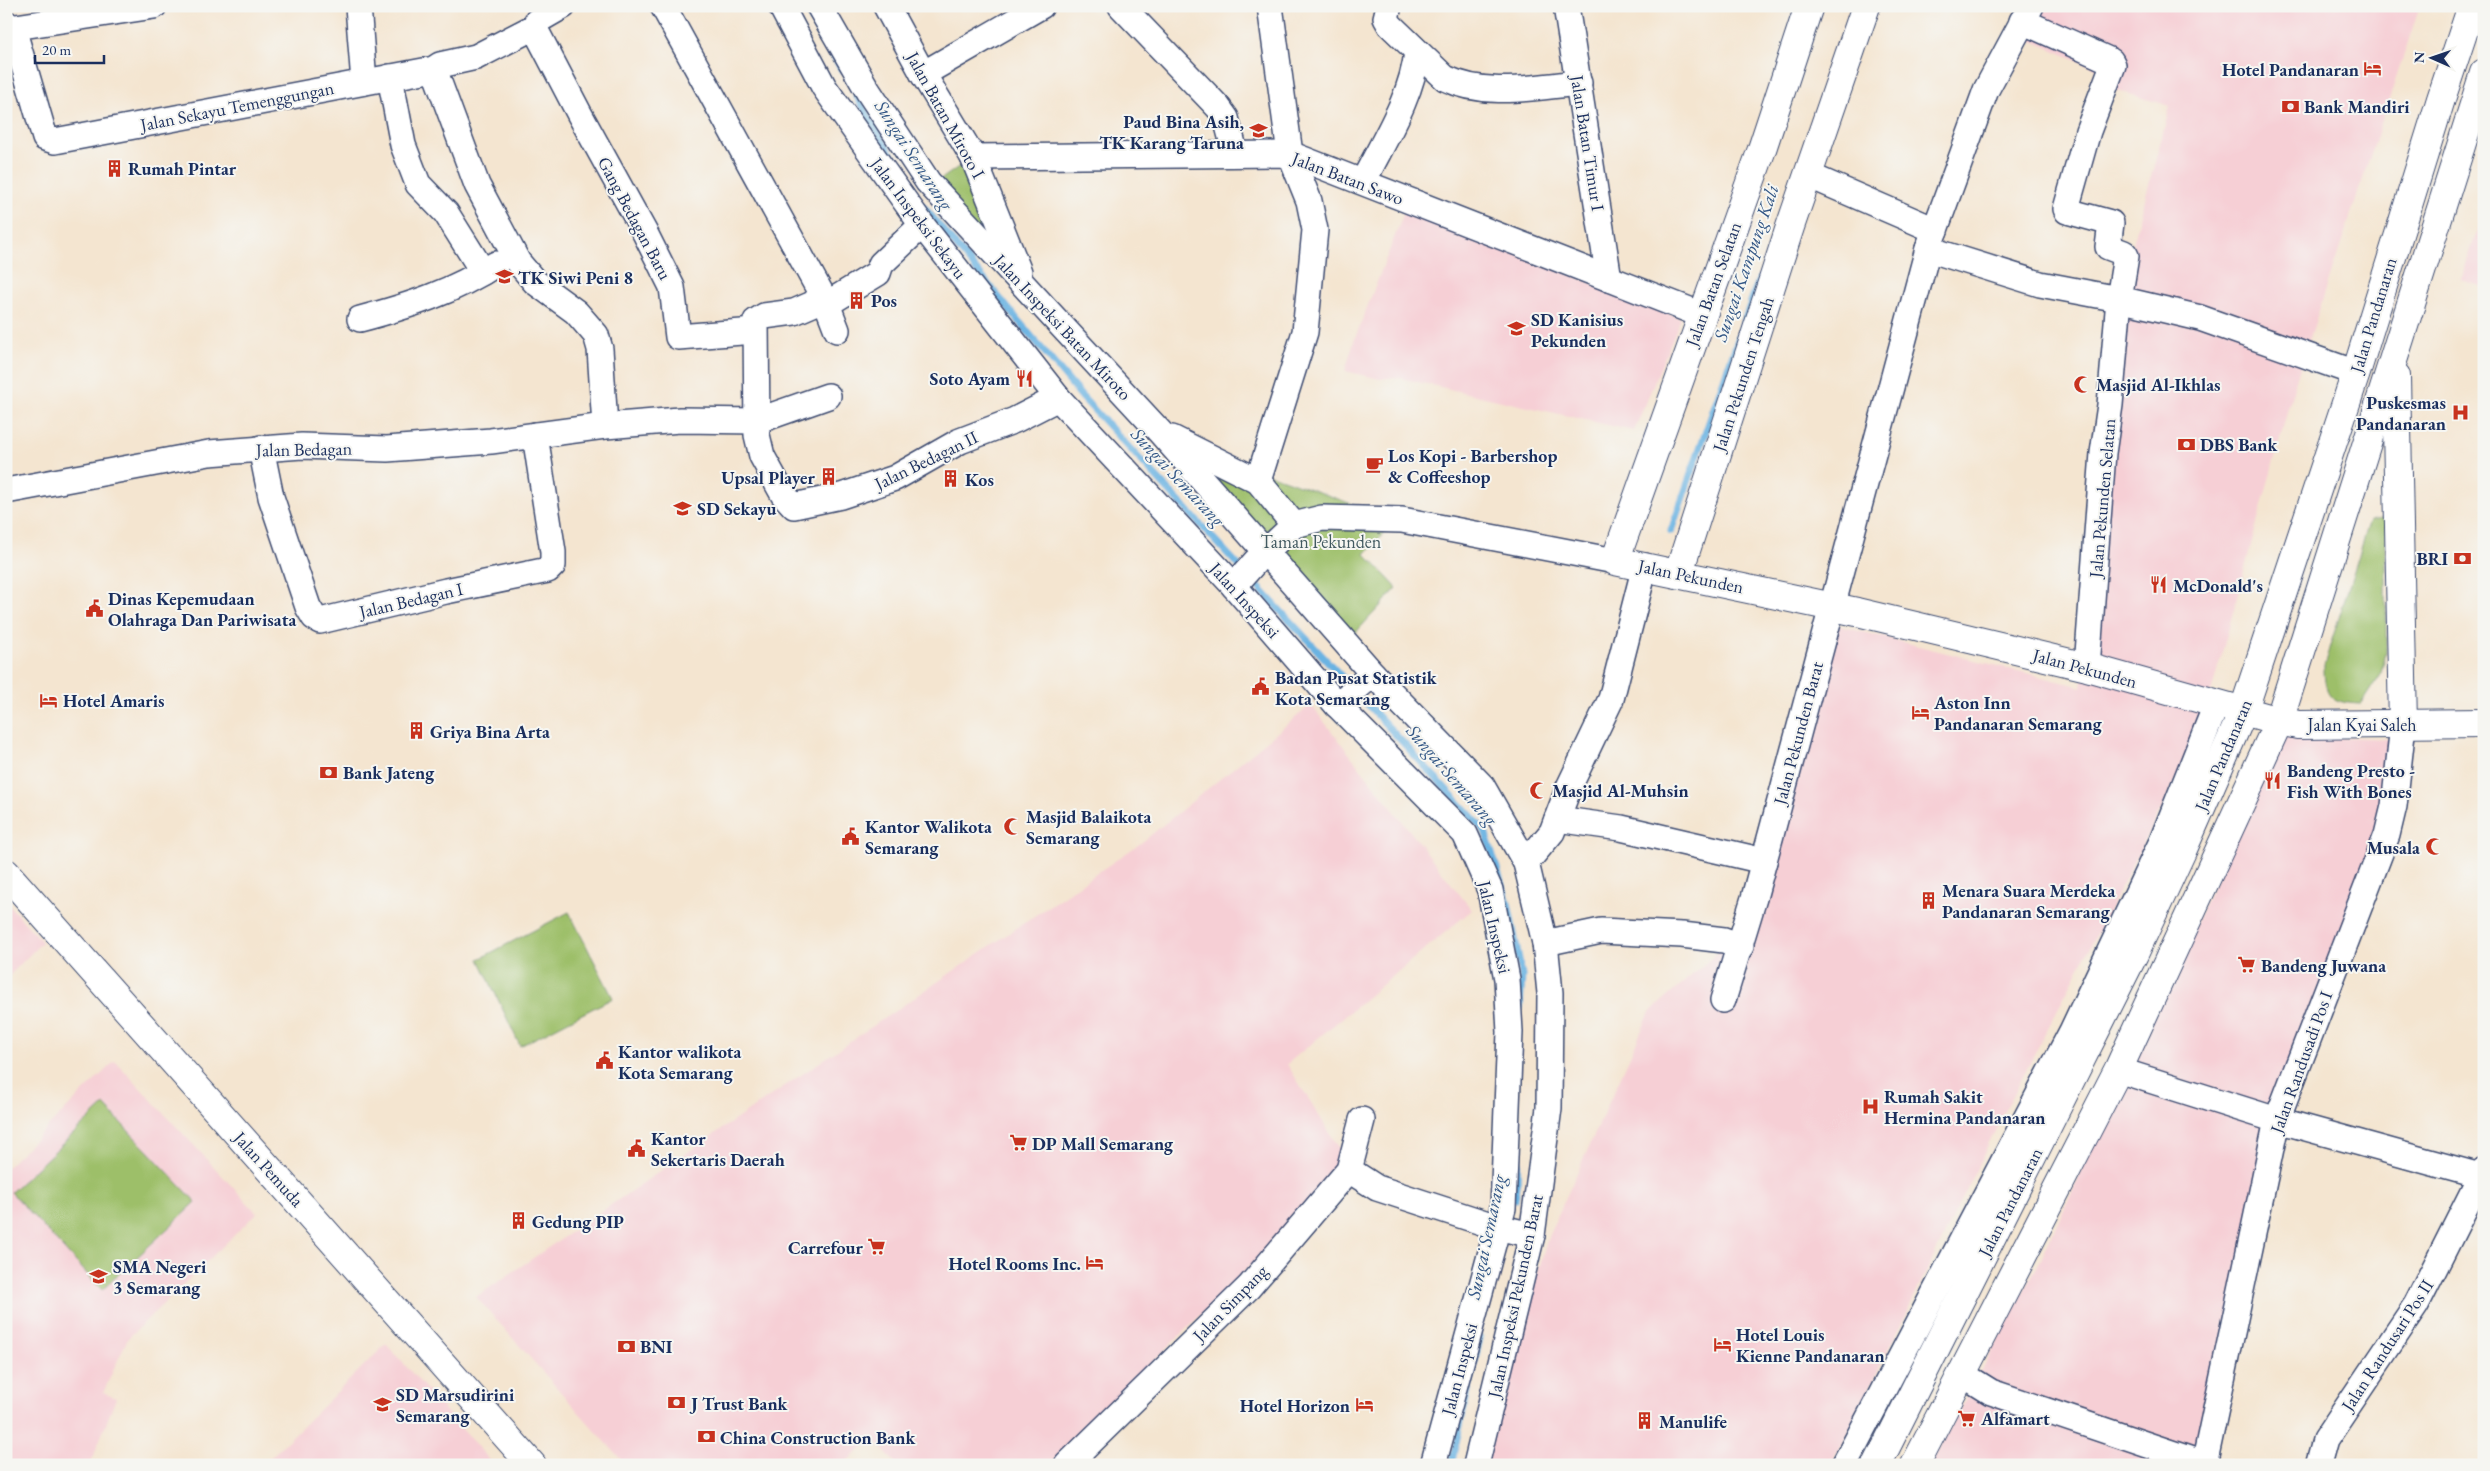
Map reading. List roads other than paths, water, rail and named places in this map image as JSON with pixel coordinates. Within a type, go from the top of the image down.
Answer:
[{"type":"main road","name":"Jalan Batan Selatan","points":[[1615,561],[1762,149],[1809,6]]},
{"type":"main road","name":"Jalan Pekunden Tengah","points":[[1679,572],[1790,227],[1866,6]]},
{"type":"main road","name":"Jalan Pandanaran","points":[[1877,1465],[2134,954],[2187,841],[2243,712],[2356,373],[2441,99],[2472,6]]},
{"type":"main road","name":"Jalan Pandanaran","points":[[1915,1465],[2118,1070],[2279,721],[2484,73]]},
{"type":"main road","points":[[2395,352],[2403,725]]},
{"type":"main road","name":"Jalan Pekunden","points":[[1615,561],[1679,572],[1832,606],[2087,667],[2243,712]]},
{"type":"main road","name":"Jalan Kyai Saleh","points":[[2243,712],[2298,725],[2484,723]]},
{"type":"main road","name":"Jalan Pemuda","points":[[6,873],[532,1465]]},
{"type":"street","points":[[8,26],[154,6]]},
{"type":"street","points":[[358,6],[364,82]]},
{"type":"street","name":"Jalan Sekayu Temenggungan","points":[[8,26],[15,35],[44,133],[48,140],[54,141],[434,69],[440,65],[476,57],[534,27],[538,21],[563,6]]},
{"type":"street","points":[[664,6],[826,302],[837,330]]},
{"type":"street","name":"Jalan Inspeksi Sekayu","points":[[781,6],[824,87],[922,225],[1058,398],[1076,417]]},
{"type":"street","name":"Jalan Inspeksi Batan Miroto","points":[[819,6],[868,92],[928,182],[950,208],[1022,281],[1160,432],[1249,569],[1369,678]]},
{"type":"street","name":"Jalan Batan Miroto I","points":[[886,6],[923,74],[973,157],[1022,281]]},
{"type":"street","points":[[923,74],[1042,6]]},
{"type":"street","points":[[1121,6],[1218,107],[1226,118],[1234,152]]},
{"type":"street","points":[[1258,481],[1305,332],[1314,230],[1309,201],[1290,154],[1270,6]]},
{"type":"street","points":[[1389,6],[1386,18],[1388,23],[1445,78],[1476,89],[1495,90],[1579,83]]},
{"type":"street","name":"Jalan Batan Timur I","points":[[1566,6],[1609,279]]},
{"type":"street","points":[[1832,606],[1931,239],[1986,90],[2026,14]]},
{"type":"street","name":"Jalan Pekunden Selatan","points":[[2026,14],[2112,63],[2088,131],[2066,209],[2067,211],[2112,223],[2108,247],[2124,253],[2126,256],[2119,298],[2110,405],[2103,453],[2087,667]]},
{"type":"street","name":"Gang Bedagan Baru","points":[[534,27],[580,116],[645,232],[672,288],[678,337],[755,330]]},
{"type":"street","points":[[1363,182],[1403,100],[1414,73],[1416,52]]},
{"type":"street","points":[[434,69],[477,185],[512,253],[535,282],[576,312],[596,335],[600,349],[604,426]]},
{"type":"street","points":[[390,78],[403,145],[418,184],[446,213],[483,272]]},
{"type":"street","name":"Jalan Batan Sawo","points":[[973,157],[1234,152],[1290,154],[1702,315]]},
{"type":"street","points":[[1808,175],[1931,239],[2040,284],[2119,298],[2200,318],[2356,373]]},
{"type":"street","points":[[828,396],[757,421],[756,321],[760,317],[794,312],[826,302],[878,273],[881,264],[922,225]]},
{"type":"street","points":[[360,319],[412,305],[442,294],[483,272],[512,253]]},
{"type":"street","name":"Jalan Bedagan II","points":[[757,421],[757,435],[762,456],[783,494],[792,505],[798,506],[860,491],[895,478],[960,441],[1014,420],[1058,398]]},
{"type":"street","name":"Jalan Inspeksi","points":[[1076,417],[1249,569],[1339,703],[1465,834],[1490,890],[1508,979],[1510,1032],[1502,1208],[1515,1231],[1433,1465]]},
{"type":"street","name":"Jalan Bedagan","points":[[6,491],[209,453],[261,448],[302,446],[387,449],[534,435],[604,426],[680,420],[757,421]]},
{"type":"street","points":[[1160,432],[1258,481],[1294,525],[1249,569]]},
{"type":"street","name":"Jalan Bedagan I","points":[[261,448],[271,497],[308,607],[314,617],[320,622],[446,591],[548,570],[553,565],[551,533],[534,435]]},
{"type":"street","name":"Jalan Pekunden","points":[[1294,525],[1322,518],[1402,520],[1615,561]]},
{"type":"street","points":[[1526,863],[1552,832],[1569,787],[1611,699],[1645,566]]},
{"type":"street","name":"Jalan Pekunden Barat","points":[[1723,1000],[1741,946],[1832,606]]},
{"type":"street","points":[[1339,703],[1369,678]]},
{"type":"street","name":"Jalan Inspeksi Pekunden Barat","points":[[1369,678],[1482,786],[1526,863],[1545,943],[1550,993],[1548,1108],[1515,1231],[1476,1465]]},
{"type":"street","points":[[1844,1465],[2072,1031],[2162,841],[2202,746],[2216,705]]},
{"type":"street","name":"Jalan Randusadi Pos I","points":[[2204,1464],[2277,1120],[2387,835],[2394,806],[2403,725]]},
{"type":"street","points":[[1557,819],[1621,828],[1764,860]]},
{"type":"street","points":[[1545,943],[1601,931],[1682,935],[1724,940],[1741,946]]},
{"type":"street","points":[[2118,1070],[2277,1120],[2482,1173]]},
{"type":"street","name":"Jalan Simpang","points":[[1067,1465],[1248,1287],[1349,1170],[1362,1120]]},
{"type":"street","points":[[1349,1170],[1377,1188],[1515,1231]]},
{"type":"street","name":"Jalan Randusari Pos II","points":[[2318,1465],[2325,1440],[2416,1306],[2482,1173]]},
{"type":"street","points":[[1962,1374],[1991,1392],[2204,1464]]},
{"type":"waterway","name":"Sungai Semarang","points":[[804,6],[842,70]]},
{"type":"waterway","name":"Sungai Semarang","points":[[857,97],[915,195]]},
{"type":"waterway","name":"Sungai Semarang","points":[[923,206],[1082,397],[1485,831],[1508,903],[1522,975],[1520,1007]]},
{"type":"waterway","name":"Sungai Kampung Kali","points":[[1671,531],[1759,279]]},
{"type":"waterway","name":"Sungai Semarang","points":[[1515,1199],[1518,1140]]},
{"type":"waterway","name":"Sungai Semarang","points":[[1451,1465],[1480,1338]]},
{"type":"place","name":"Hotel Pandanaran","points":[[2373,69]]},
{"type":"place","name":"Bank Mandiri","points":[[2290,106]]},
{"type":"place","name":"Paud Bina Asih, TK Karang Taruna","points":[[1258,131]]},
{"type":"place","name":"Rumah Pintar","points":[[114,168]]},
{"type":"place","name":"TK Siwi Peni 8","points":[[504,277]]},
{"type":"place","name":"Pos","points":[[857,300]]},
{"type":"place","name":"SD Kanisius Pekunden","points":[[1517,329]]},
{"type":"place","name":"Soto Ayam","points":[[1024,378]]},
{"type":"place","name":"Masjid Al-Ikhlas","points":[[2082,384]]},
{"type":"place","name":"Puskesmas Pandanaran","points":[[2460,412]]},
{"type":"place","name":"DBS Bank","points":[[2186,444]]},
{"type":"place","name":"Los Kopi - Barbershop & Coffeeshop","points":[[1374,465]]},
{"type":"place","name":"Upsal Player","points":[[829,477]]},
{"type":"place","name":"Kos","points":[[951,479]]},
{"type":"place","name":"SD Sekayu","points":[[683,508]]},
{"type":"place","name":"BRI","points":[[2462,558]]},
{"type":"place","name":"McDonald's","points":[[2159,585]]},
{"type":"place","name":"Dinas Kepemudaan Olahraga Dan Pariwisata","points":[[94,608]]},
{"type":"place","name":"Badan Pusat Statistik Kota Semarang","points":[[1261,687]]},
{"type":"place","name":"Hotel Amaris","points":[[49,700]]},
{"type":"place","name":"Aston Inn Pandanaran Semarang","points":[[1920,712]]},
{"type":"place","name":"Griya Bina Arta","points":[[416,731]]},
{"type":"place","name":"Bank Jateng","points":[[329,772]]},
{"type":"place","name":"Bandeng Presto - Fish With Bones","points":[[2273,780]]},
{"type":"place","name":"Masjid Al-Muhsin","points":[[1538,790]]},
{"type":"place","name":"Masjid Balaikota Semarang","points":[[1012,826]]},
{"type":"place","name":"Kantor Walikota Semarang","points":[[851,836]]},
{"type":"place","name":"Musala","points":[[2434,847]]},
{"type":"place","name":"Menara Suara Merdeka Pandanaran Semarang","points":[[1928,900]]},
{"type":"place","name":"Bandeng Juwana","points":[[2247,965]]},
{"type":"place","name":"Kantor walikota Kota Semarang","points":[[604,1061]]},
{"type":"place","name":"Rumah Sakit Hermina Pandanaran","points":[[1870,1106]]},
{"type":"place","name":"DP Mall Semarang","points":[[1018,1143]]},
{"type":"place","name":"Kantor Sekertaris Daerah","points":[[637,1148]]},
{"type":"place","name":"Gedung PIP","points":[[518,1221]]},
{"type":"place","name":"Carrefour","points":[[877,1247]]},
{"type":"place","name":"Hotel Rooms Inc.","points":[[1095,1263]]},
{"type":"place","name":"SMA Negeri 3 Semarang","points":[[99,1276]]},
{"type":"place","name":"Hotel Louis Kienne Pandanaran","points":[[1722,1344]]},
{"type":"place","name":"BNI","points":[[626,1346]]},
{"type":"place","name":"J Trust Bank","points":[[677,1403]]},
{"type":"place","name":"SD Marsudirini Semarang","points":[[382,1404]]},
{"type":"place","name":"Hotel Horizon","points":[[1364,1405]]},
{"type":"place","name":"Alfamart","points":[[1967,1418]]},
{"type":"place","name":"Manulife","points":[[1645,1421]]},
{"type":"place","name":"China Construction Bank","points":[[706,1437]]},
{"type":"park label","name":"Taman Pekunden","points":[[1321,541]]}]
